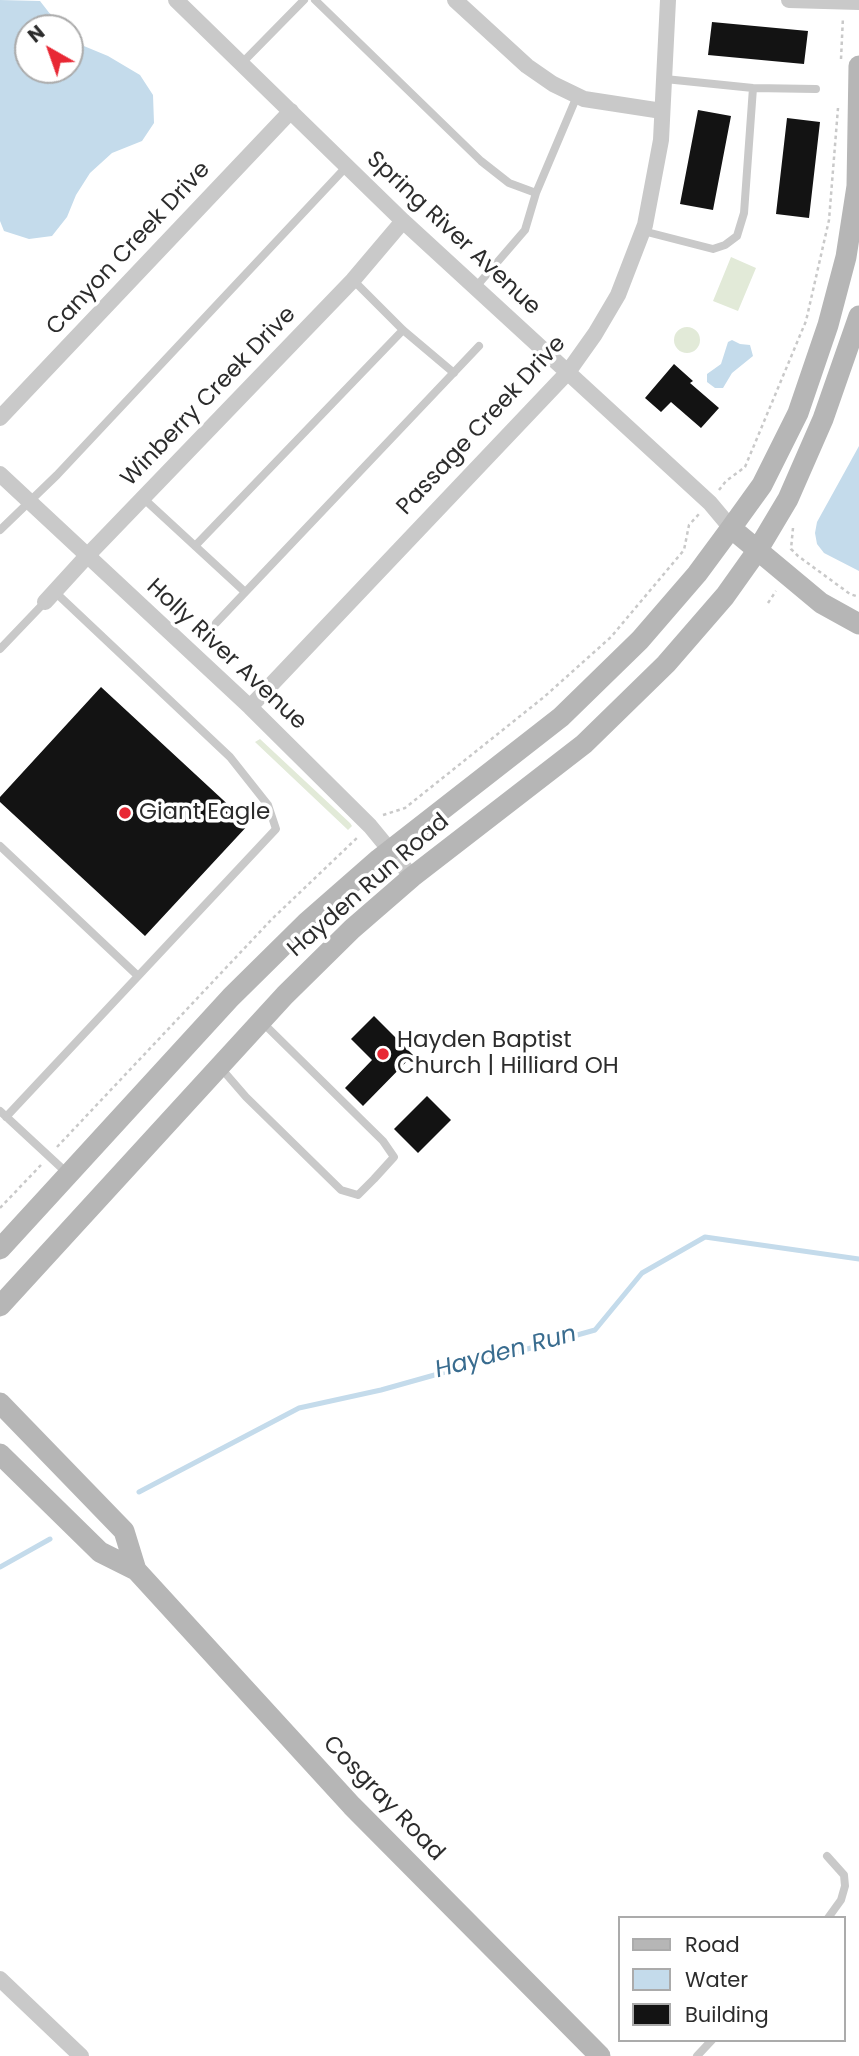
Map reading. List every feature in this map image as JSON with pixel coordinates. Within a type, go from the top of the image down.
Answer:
[{"type":"main road","name":"Hayden Run Road","points":[[0,1249],[231,997],[306,923],[390,850],[561,717],[640,640],[697,574],[762,485],[798,413],[828,324],[846,257],[855,198],[850,68]]},
{"type":"main road","name":"Hayden Run Road","points":[[0,1306],[261,1021],[352,929],[412,877],[584,744],[666,664],[725,596],[757,551],[788,499],[823,419],[859,316]]},
{"type":"main road","points":[[731,528],[821,603],[859,624]]},
{"type":"main road","name":"Cosgray Road","points":[[0,1403],[124,1531],[136,1570]]},
{"type":"main road","name":"Cosgray Road","points":[[0,1454],[100,1552],[136,1570],[352,1806],[600,2056]]},
{"type":"street","name":"Spring River Avenue","points":[[176,0],[348,165],[402,221],[710,503],[731,528]]},
{"type":"street","points":[[455,0],[527,66],[553,84],[577,96],[618,106],[663,111]]},
{"type":"street","name":"Passage Creek Drive","points":[[250,707],[568,372],[595,334],[618,295],[643,231],[661,139],[668,0]]},
{"type":"street","points":[[789,0],[851,2]]},
{"type":"street","name":"Canyon Creek Drive","points":[[0,418],[291,111]]},
{"type":"street","name":"Winberry Creek Drive","points":[[50,597],[353,280],[402,221]]},
{"type":"street","name":"Holly River Avenue","points":[[0,474],[250,707],[370,827],[412,877]]},
{"type":"street","points":[[0,1979],[81,2056]]},
{"type":"lane","points":[[242,63],[304,0]]},
{"type":"lane","points":[[315,0],[481,161],[509,183],[536,194]]},
{"type":"lane","points":[[665,79],[753,88],[816,89]]},
{"type":"lane","points":[[643,231],[713,249],[725,245],[737,236],[744,213],[753,88]]},
{"type":"lane","points":[[475,288],[525,230],[536,194],[577,96]]},
{"type":"lane","points":[[0,530],[28,500],[57,475],[348,165]]},
{"type":"lane","points":[[353,280],[403,330],[454,373]]},
{"type":"lane","points":[[195,546],[403,330]]},
{"type":"lane","points":[[216,623],[479,346]]},
{"type":"lane","points":[[143,498],[245,592]]},
{"type":"lane","points":[[0,649],[50,597],[230,757],[268,805],[276,829],[3,1114],[69,1174]]},
{"type":"lane","points":[[0,846],[138,976]]},
{"type":"lane","points":[[220,1067],[246,1097],[341,1190],[358,1195],[394,1157],[383,1141],[261,1021]]},
{"type":"lane","points":[[827,1856],[844,1875],[845,1886],[841,1900],[829,1916]]},
{"type":"lane","points":[[697,2056],[710,2042]]},
{"type":"path","points":[[850,68],[851,2]]},
{"type":"path","points":[[721,488],[745,467],[806,321],[829,219],[839,96]]},
{"type":"path","points":[[382,817],[405,808],[544,697],[611,637],[684,550],[690,525],[695,518]]},
{"type":"path","points":[[797,520],[791,549],[803,562],[850,594],[859,597]]},
{"type":"path","points":[[68,1136],[272,919],[357,837]]},
{"type":"path","points":[[0,1208],[35,1172]]},
{"type":"green space","points":[[731,257],[756,268],[738,311],[713,301]]},
{"type":"green space","points":[[687,327],[696,331],[700,340],[696,349],[687,353],[678,349],[674,340],[678,331]]},
{"type":"green space","points":[[260,739],[352,826],[348,830],[255,742]]},
{"type":"water","points":[[0,0],[40,1],[50,14],[14,14],[14,84],[84,84],[84,46],[108,56],[140,75],[153,95],[154,123],[142,141],[112,153],[90,173],[76,195],[67,217],[52,236],[29,239],[4,231],[0,221]]},
{"type":"water","points":[[732,340],[750,345],[753,356],[732,373],[723,388],[715,388],[707,382],[707,374],[721,364],[728,342]]},
{"type":"water","points":[[859,446],[859,571],[824,553],[817,544],[815,533],[817,522]]},
{"type":"building","points":[[712,22],[808,31],[804,64],[708,55]]},
{"type":"building","points":[[698,110],[731,116],[713,210],[680,204]]},
{"type":"building","points":[[787,118],[820,122],[809,218],[776,214]]},
{"type":"building","points":[[674,364],[693,381],[690,383],[719,408],[701,428],[671,402],[661,412],[645,398]]},
{"type":"building","name":"Giant Eagle","points":[[101,687],[249,824],[145,936],[0,802],[0,797]]},
{"type":"building","points":[[374,1016],[413,1055],[363,1106],[345,1088],[372,1060],[351,1039]]},
{"type":"building","points":[[427,1096],[451,1120],[418,1153],[394,1129]]},
{"type":"waterway","name":"Hayden Run","points":[[139,1492],[299,1408],[381,1390],[595,1330],[642,1273],[705,1237],[859,1259]]},
{"type":"waterway","name":"Hayden Run","points":[[0,1567],[50,1539]]},
{"type":"place","name":"Giant Eagle","points":[[125,813]]},
{"type":"place","name":"Hayden Baptist Church | Hilliard OH","points":[[383,1054]]}]
